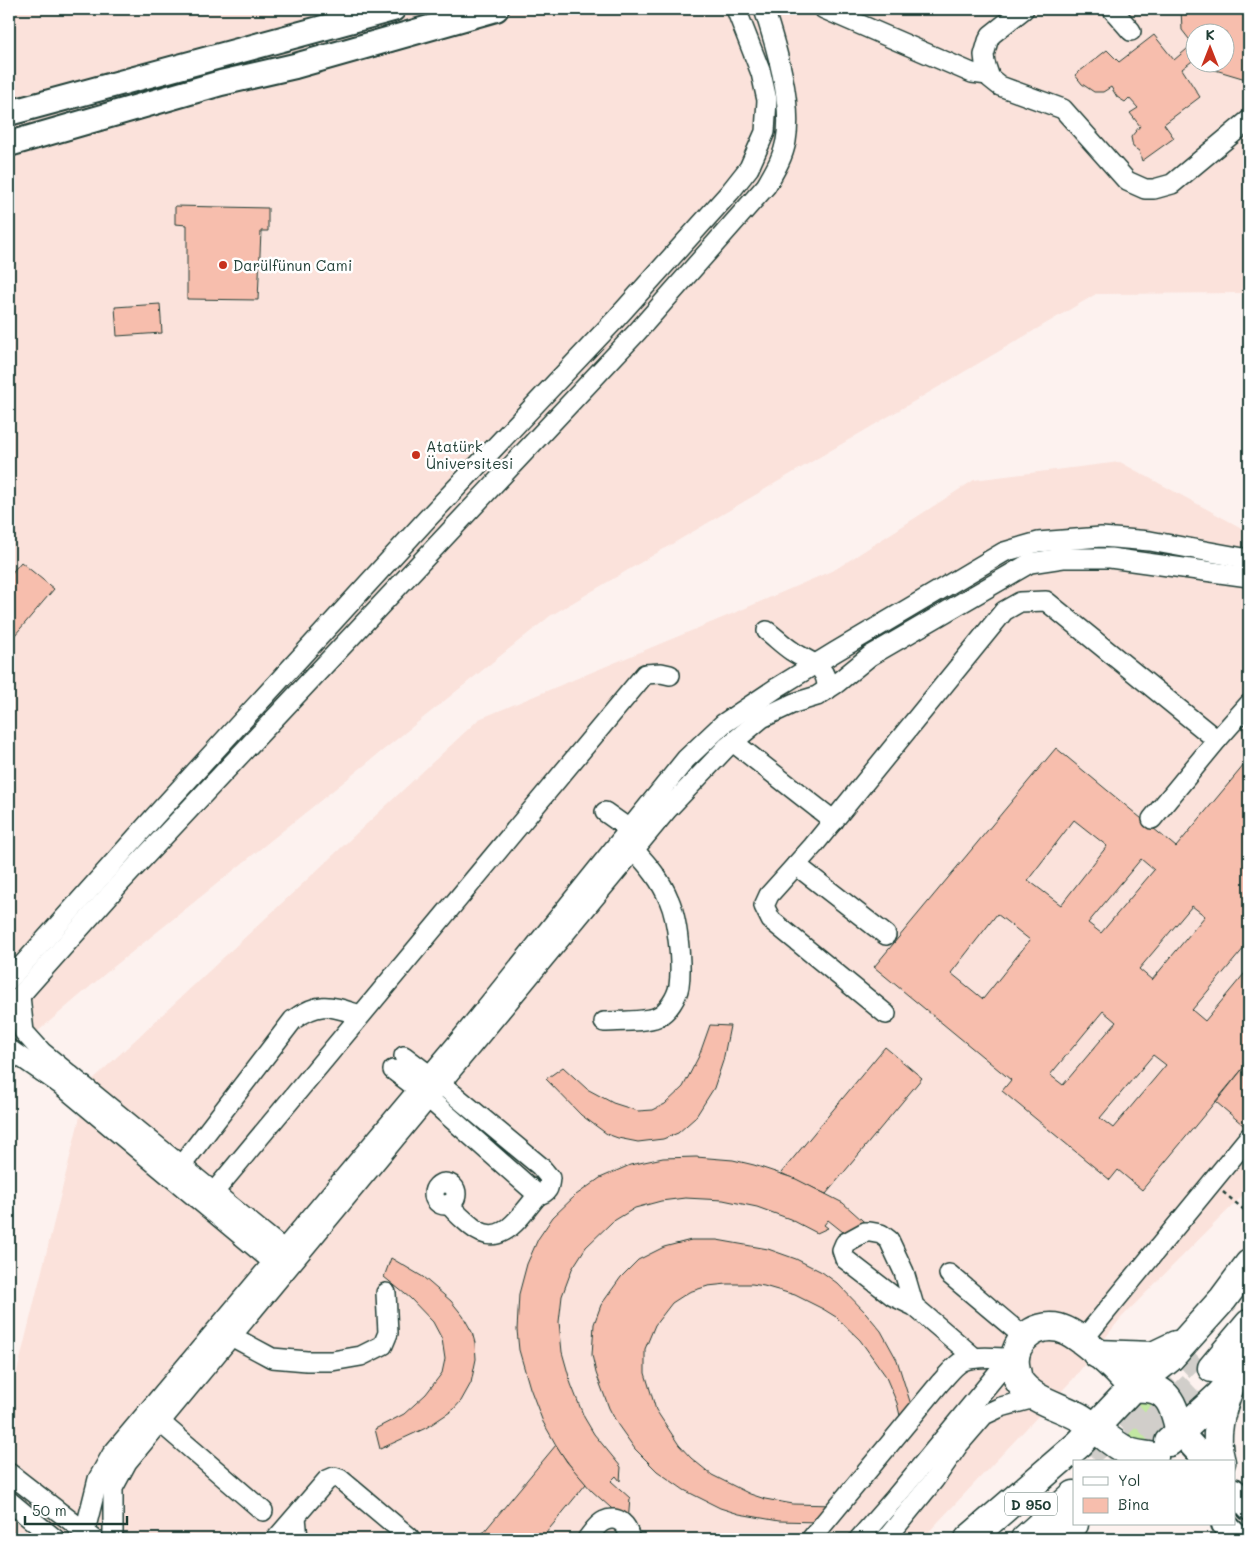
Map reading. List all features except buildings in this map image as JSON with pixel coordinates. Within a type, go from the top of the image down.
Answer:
[{"type":"highway","points":[[1081,1446],[1129,1452],[1153,1460],[1180,1432],[1203,1366],[1223,1299],[1249,1264]]},
{"type":"highway","points":[[1203,1366],[1249,1293]]},
{"type":"highway","points":[[1203,1366],[1249,1324]]},
{"type":"highway","points":[[1081,1446],[1071,1412],[1032,1394],[1018,1380],[1015,1366],[1016,1349],[1040,1328],[1058,1328],[1075,1335],[1122,1375],[1132,1388],[1154,1389],[1166,1396],[1173,1407],[1180,1432]]},
{"type":"highway","points":[[1090,1347],[1153,1356],[1203,1366]]},
{"type":"highway","points":[[968,1539],[1081,1446],[1132,1388],[1203,1366],[1249,1361]]},
{"type":"highway","points":[[1203,1366],[1220,1414],[1217,1450],[1220,1460]]},
{"type":"highway","points":[[1081,1446],[1092,1442],[1106,1449],[1115,1460]]},
{"type":"highway","name":"D 950","points":[[992,1539],[1081,1446]]},
{"type":"highway","name":"D 950","points":[[1024,1539],[1073,1496]]},
{"type":"highway","points":[[1058,1539],[1073,1525]]},
{"type":"main road","points":[[9,113],[394,9]]},
{"type":"main road","points":[[9,144],[221,83],[295,66],[496,9]]},
{"type":"main road","points":[[1180,1432],[1205,1460]]},
{"type":"main road","points":[[1236,1493],[1249,1508]]},
{"type":"main road","points":[[1226,1526],[1239,1539]]},
{"type":"street","points":[[9,980],[154,816],[427,519],[614,321],[730,192],[749,168],[765,132],[767,100],[761,73],[736,9]]},
{"type":"street","points":[[278,1256],[214,1192],[176,1172],[42,1052],[24,1032],[14,1002],[122,881],[637,332],[766,186],[779,163],[786,142],[788,116],[785,90],[764,9]]},
{"type":"street","points":[[824,9],[972,73],[988,75]]},
{"type":"street","points":[[1024,9],[991,34],[984,55],[988,75],[1000,86],[1063,109],[1127,181],[1145,189],[1154,189],[1172,184],[1249,120]]},
{"type":"street","points":[[1112,9],[1131,31]]},
{"type":"street","points":[[113,1539],[113,1488],[127,1462],[231,1336],[429,1087],[628,830],[686,759],[723,724],[796,676],[1004,552],[1038,542],[1101,537],[1150,541],[1249,559]]},
{"type":"street","points":[[9,1473],[87,1537],[98,1479],[112,1454],[278,1256],[429,1087],[667,810],[733,742],[762,718],[794,703],[817,696],[870,656],[1030,563],[1063,558],[1110,558],[1249,578]]},
{"type":"street","points":[[886,1014],[772,920],[764,906],[769,895],[834,821],[1004,612],[1020,602],[1046,601],[1217,740]]},
{"type":"street","points":[[767,630],[792,652],[816,664],[827,679],[827,690]]},
{"type":"street","points":[[792,652],[800,689],[807,699]]},
{"type":"street","points":[[214,1192],[645,674],[661,672],[670,675]]},
{"type":"street","points":[[1152,820],[1249,704]]},
{"type":"street","points":[[733,742],[834,821]]},
{"type":"street","points":[[606,812],[628,830]]},
{"type":"street","points":[[604,1022],[658,1017],[673,1002],[679,987],[679,939],[670,900],[653,870],[634,850]]},
{"type":"street","points":[[796,865],[886,935]]},
{"type":"street","points":[[176,1172],[293,1020],[306,1010],[318,1007],[334,1007],[360,1015]]},
{"type":"street","points":[[9,1049],[61,1085],[176,1172],[278,1256]]},
{"type":"street","points":[[398,1063],[429,1087],[538,1195],[509,1229],[494,1235],[475,1229],[454,1212],[450,1204]]},
{"type":"street","points":[[1090,1347],[1249,1137]]},
{"type":"street","points":[[949,1274],[1016,1349]]},
{"type":"street","points":[[231,1336],[272,1358],[332,1361],[361,1356],[383,1345],[388,1333],[386,1293]]},
{"type":"street","points":[[914,1306],[975,1358]]},
{"type":"street","points":[[811,1539],[940,1383],[963,1361],[1016,1349]]},
{"type":"street","points":[[859,1539],[900,1492],[1016,1349]]},
{"type":"street","points":[[886,1539],[934,1480],[959,1444],[984,1415],[1001,1407],[1038,1397]]},
{"type":"street","points":[[160,1422],[263,1511]]},
{"type":"street","points":[[276,1539],[327,1480],[337,1478],[412,1539]]},
{"type":"street","points":[[9,1501],[55,1539]]},
{"type":"street","points":[[296,1516],[298,1539]]},
{"type":"street","points":[[587,1539],[600,1523],[615,1519],[627,1528],[629,1539]]},
{"type":"path","points":[[1224,1193],[1249,1214]]},
{"type":"shaded area","name":"Atatürk Üniversitesi","points":[[9,9],[1249,9],[1249,293],[1096,294],[550,616],[106,973],[9,1056]]},
{"type":"shaded area","points":[[1120,462],[1249,532],[1249,1186],[1243,1195],[1120,1319],[1074,1378],[922,1539],[9,1539],[9,1404],[88,1084],[479,719],[836,569],[974,480]]},
{"type":"green space","points":[[1148,1401],[1155,1404],[1161,1410],[1164,1421],[1163,1429],[1155,1438],[1148,1441],[1140,1441],[1133,1438],[1125,1429],[1124,1417],[1127,1410],[1136,1402]]},
{"type":"tunnel","points":[[1088,1453],[1195,1353]]},
{"type":"tunnel","points":[[1113,1460],[1212,1368]]},
{"type":"place","name":"Darülfünun Cami","points":[[223,265]]},
{"type":"place","name":"Atatürk Üniversitesi","points":[[416,455]]}]
